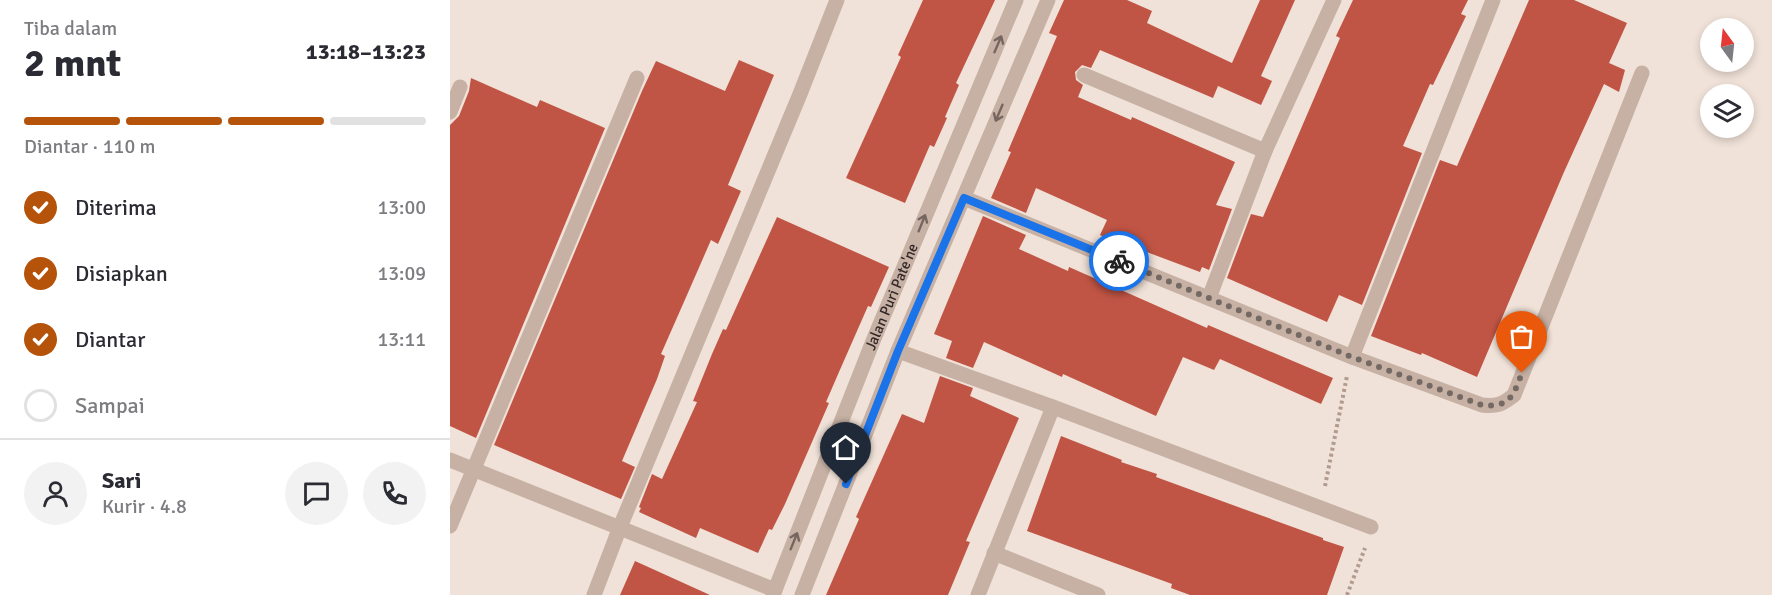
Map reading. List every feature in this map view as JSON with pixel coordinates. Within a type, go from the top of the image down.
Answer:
[{"type":"street","points":[[594,595],[837,0]]},
{"type":"street","name":"Jalan Puri Pate'ne","points":[[774,592],[903,269],[1016,0]]},
{"type":"street","points":[[1209,298],[1265,151],[1334,0]]},
{"type":"street","points":[[1352,357],[1493,0]]},
{"type":"street","name":"Jalan Puri Pate'ne","points":[[802,595],[898,351],[1048,1]]},
{"type":"street","points":[[964,198],[1352,357],[1482,405],[1495,406],[1504,404],[1514,395],[1642,73]]},
{"type":"street","points":[[1084,75],[1265,151]]},
{"type":"street","points":[[450,526],[637,78]]},
{"type":"street","points":[[450,112],[460,87]]},
{"type":"street","points":[[903,269],[929,280]]},
{"type":"street","points":[[898,351],[1371,527]]},
{"type":"street","points":[[978,595],[1053,407]]},
{"type":"street","points":[[450,460],[620,527],[774,592]]},
{"type":"street","points":[[994,554],[1098,595]]},
{"type":"path","points":[[1320,507],[1352,357]]},
{"type":"path","points":[[1347,595],[1372,530],[1371,527]]},
{"type":"building","points":[[923,0],[995,0],[956,83],[959,85],[945,117],[947,118],[934,147],[930,145],[905,203],[846,178],[901,57],[898,55]]},
{"type":"building","points":[[1064,0],[1127,0],[1152,11],[1147,23],[1232,63],[1260,0],[1295,0],[1261,76],[1272,81],[1261,105],[1218,86],[1213,98],[1100,50],[1091,68],[1082,65],[1075,72],[1076,80],[1083,85],[1078,97],[1131,120],[1132,117],[1235,162],[1216,205],[1232,209],[1209,270],[1202,267],[1200,272],[1128,245],[1126,248],[1100,235],[1107,220],[1036,188],[1026,213],[991,198],[1011,152],[1008,151],[1057,36],[1049,33]]},
{"type":"building","points":[[1353,0],[1468,0],[1461,14],[1466,16],[1433,85],[1430,84],[1403,146],[1422,153],[1362,305],[1339,295],[1327,322],[1227,278],[1251,214],[1263,217],[1340,38],[1336,36]]},
{"type":"building","points":[[1529,0],[1574,0],[1627,23],[1609,63],[1625,70],[1619,92],[1604,84],[1477,377],[1422,353],[1421,355],[1371,336],[1440,160],[1457,166]]},
{"type":"building","points":[[739,60],[774,75],[728,185],[741,191],[718,244],[711,240],[661,354],[665,356],[657,379],[622,461],[635,467],[621,499],[494,445],[656,61],[725,91]]},
{"type":"building","points":[[471,78],[537,107],[540,100],[605,128],[476,438],[450,426],[450,125],[459,116],[469,91]]},
{"type":"building","points":[[983,216],[1026,235],[1019,249],[1068,271],[1069,267],[1207,328],[1208,325],[1333,378],[1321,404],[1220,359],[1214,370],[1183,357],[1156,416],[1063,374],[1062,377],[984,342],[973,368],[946,358],[952,341],[934,334]]},
{"type":"building","points":[[777,217],[889,267],[871,307],[868,306],[839,372],[826,402],[829,403],[785,504],[772,530],[769,529],[758,553],[700,528],[696,538],[639,512],[641,508],[639,507],[652,474],[662,479],[697,402],[693,401],[712,354],[723,329],[726,330]]},
{"type":"building","points":[[940,376],[973,388],[970,396],[1019,418],[966,541],[970,542],[948,595],[826,595],[859,519],[856,517],[902,414],[924,423]]},
{"type":"building","points":[[1061,436],[1122,460],[1121,462],[1157,474],[1156,477],[1344,547],[1327,595],[1190,595],[1171,588],[1172,584],[1027,531]]},
{"type":"building","points":[[635,561],[710,595],[620,595]]},
{"type":"way so far","points":[[1119,261],[1352,357],[1482,405],[1504,404],[1514,395],[1522,373]]},
{"type":"route","points":[[846,484],[898,351],[964,198],[1119,261]]}]
